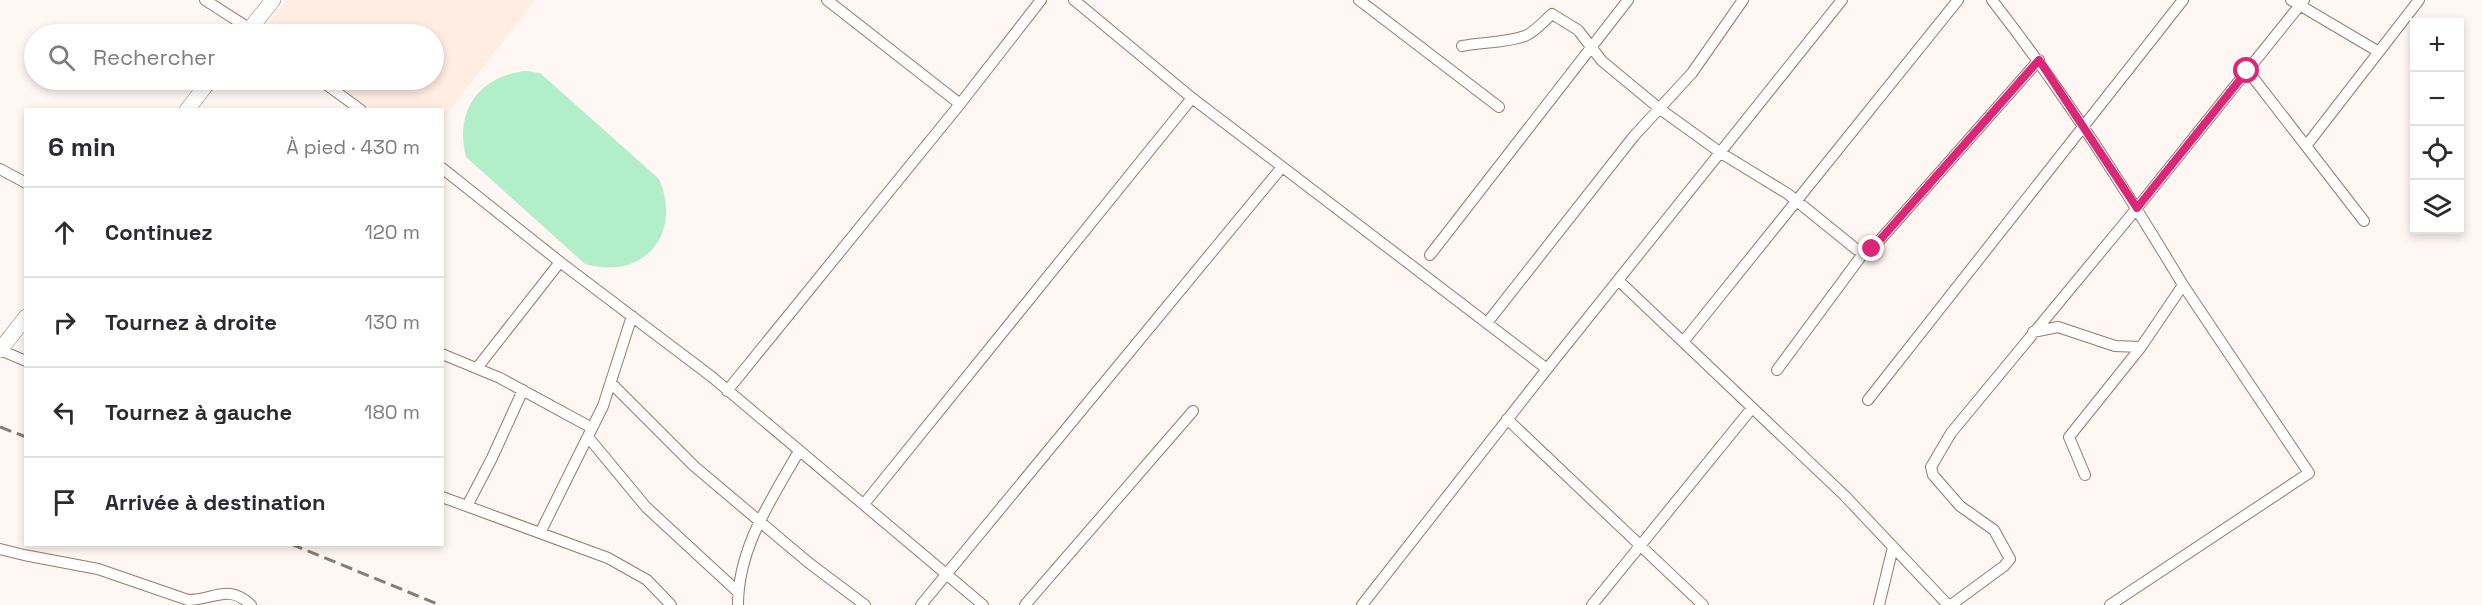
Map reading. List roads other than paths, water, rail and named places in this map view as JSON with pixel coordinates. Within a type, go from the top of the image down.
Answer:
[{"type":"main road","points":[[257,24],[273,0]]},
{"type":"main road","points":[[189,108],[202,90]]},
{"type":"main road","points":[[0,350],[24,320]]},
{"type":"street","points":[[205,0],[238,24]]},
{"type":"street","points":[[827,0],[960,104]]},
{"type":"street","points":[[727,391],[960,104],[1041,0]]},
{"type":"street","points":[[1074,0],[1192,98],[1547,369]]},
{"type":"street","points":[[1359,0],[1499,107]]},
{"type":"street","points":[[1430,255],[1628,0]]},
{"type":"street","points":[[1487,323],[1634,136],[1692,73],[1743,0]]},
{"type":"street","points":[[1362,605],[1507,419],[1842,0]]},
{"type":"street","points":[[1683,342],[1958,0]]},
{"type":"street","points":[[1992,0],[2039,60],[2084,126],[2183,285],[2309,473],[2110,605]]},
{"type":"street","points":[[1868,400],[2183,0]]},
{"type":"street","points":[[2306,146],[2419,0]]},
{"type":"street","points":[[1618,280],[1845,496],[1950,605],[2010,560],[1994,530],[1960,506],[1933,475],[1931,467],[1951,433],[2137,208],[2247,71],[2298,2],[2379,52]]},
{"type":"street","points":[[1462,46],[1527,36],[1552,14],[1578,30],[1602,62],[1660,109],[1720,153],[1796,201],[1856,249],[1865,251],[1872,249],[2039,60]]},
{"type":"street","points":[[2247,71],[2364,221]]},
{"type":"street","points":[[334,90],[358,108]]},
{"type":"street","points":[[864,504],[1192,98]]},
{"type":"street","points":[[921,605],[945,573],[1282,167]]},
{"type":"street","points":[[0,169],[24,182]]},
{"type":"street","points":[[444,170],[560,262],[712,377],[983,605]]},
{"type":"street","points":[[1777,370],[1865,251]]},
{"type":"street","points":[[477,368],[560,262]]},
{"type":"street","points":[[2085,475],[2068,437],[2141,346],[2183,285]]},
{"type":"street","points":[[540,533],[612,384],[632,316]]},
{"type":"street","points":[[2033,332],[2058,327],[2115,346],[2141,346]]},
{"type":"street","points":[[0,350],[24,360]]},
{"type":"street","points":[[444,355],[523,390],[590,433],[646,507],[738,592]]},
{"type":"street","points":[[612,384],[694,466],[809,563],[865,605]]},
{"type":"street","points":[[467,506],[523,390]]},
{"type":"street","points":[[1592,605],[1752,408]]},
{"type":"street","points":[[1025,605],[1193,411]]},
{"type":"street","points":[[1507,419],[1703,605]]},
{"type":"street","points":[[738,605],[738,582],[747,552],[760,520],[799,451]]},
{"type":"street","points":[[444,498],[608,558],[632,570],[662,593],[671,605]]},
{"type":"street","points":[[1879,605],[1893,547]]},
{"type":"street","points":[[0,549],[98,569],[188,600],[199,600],[219,593],[235,594],[251,605]]},
{"type":"railway","points":[[0,427],[24,436]]},
{"type":"railway","points":[[296,546],[440,605]]}]
